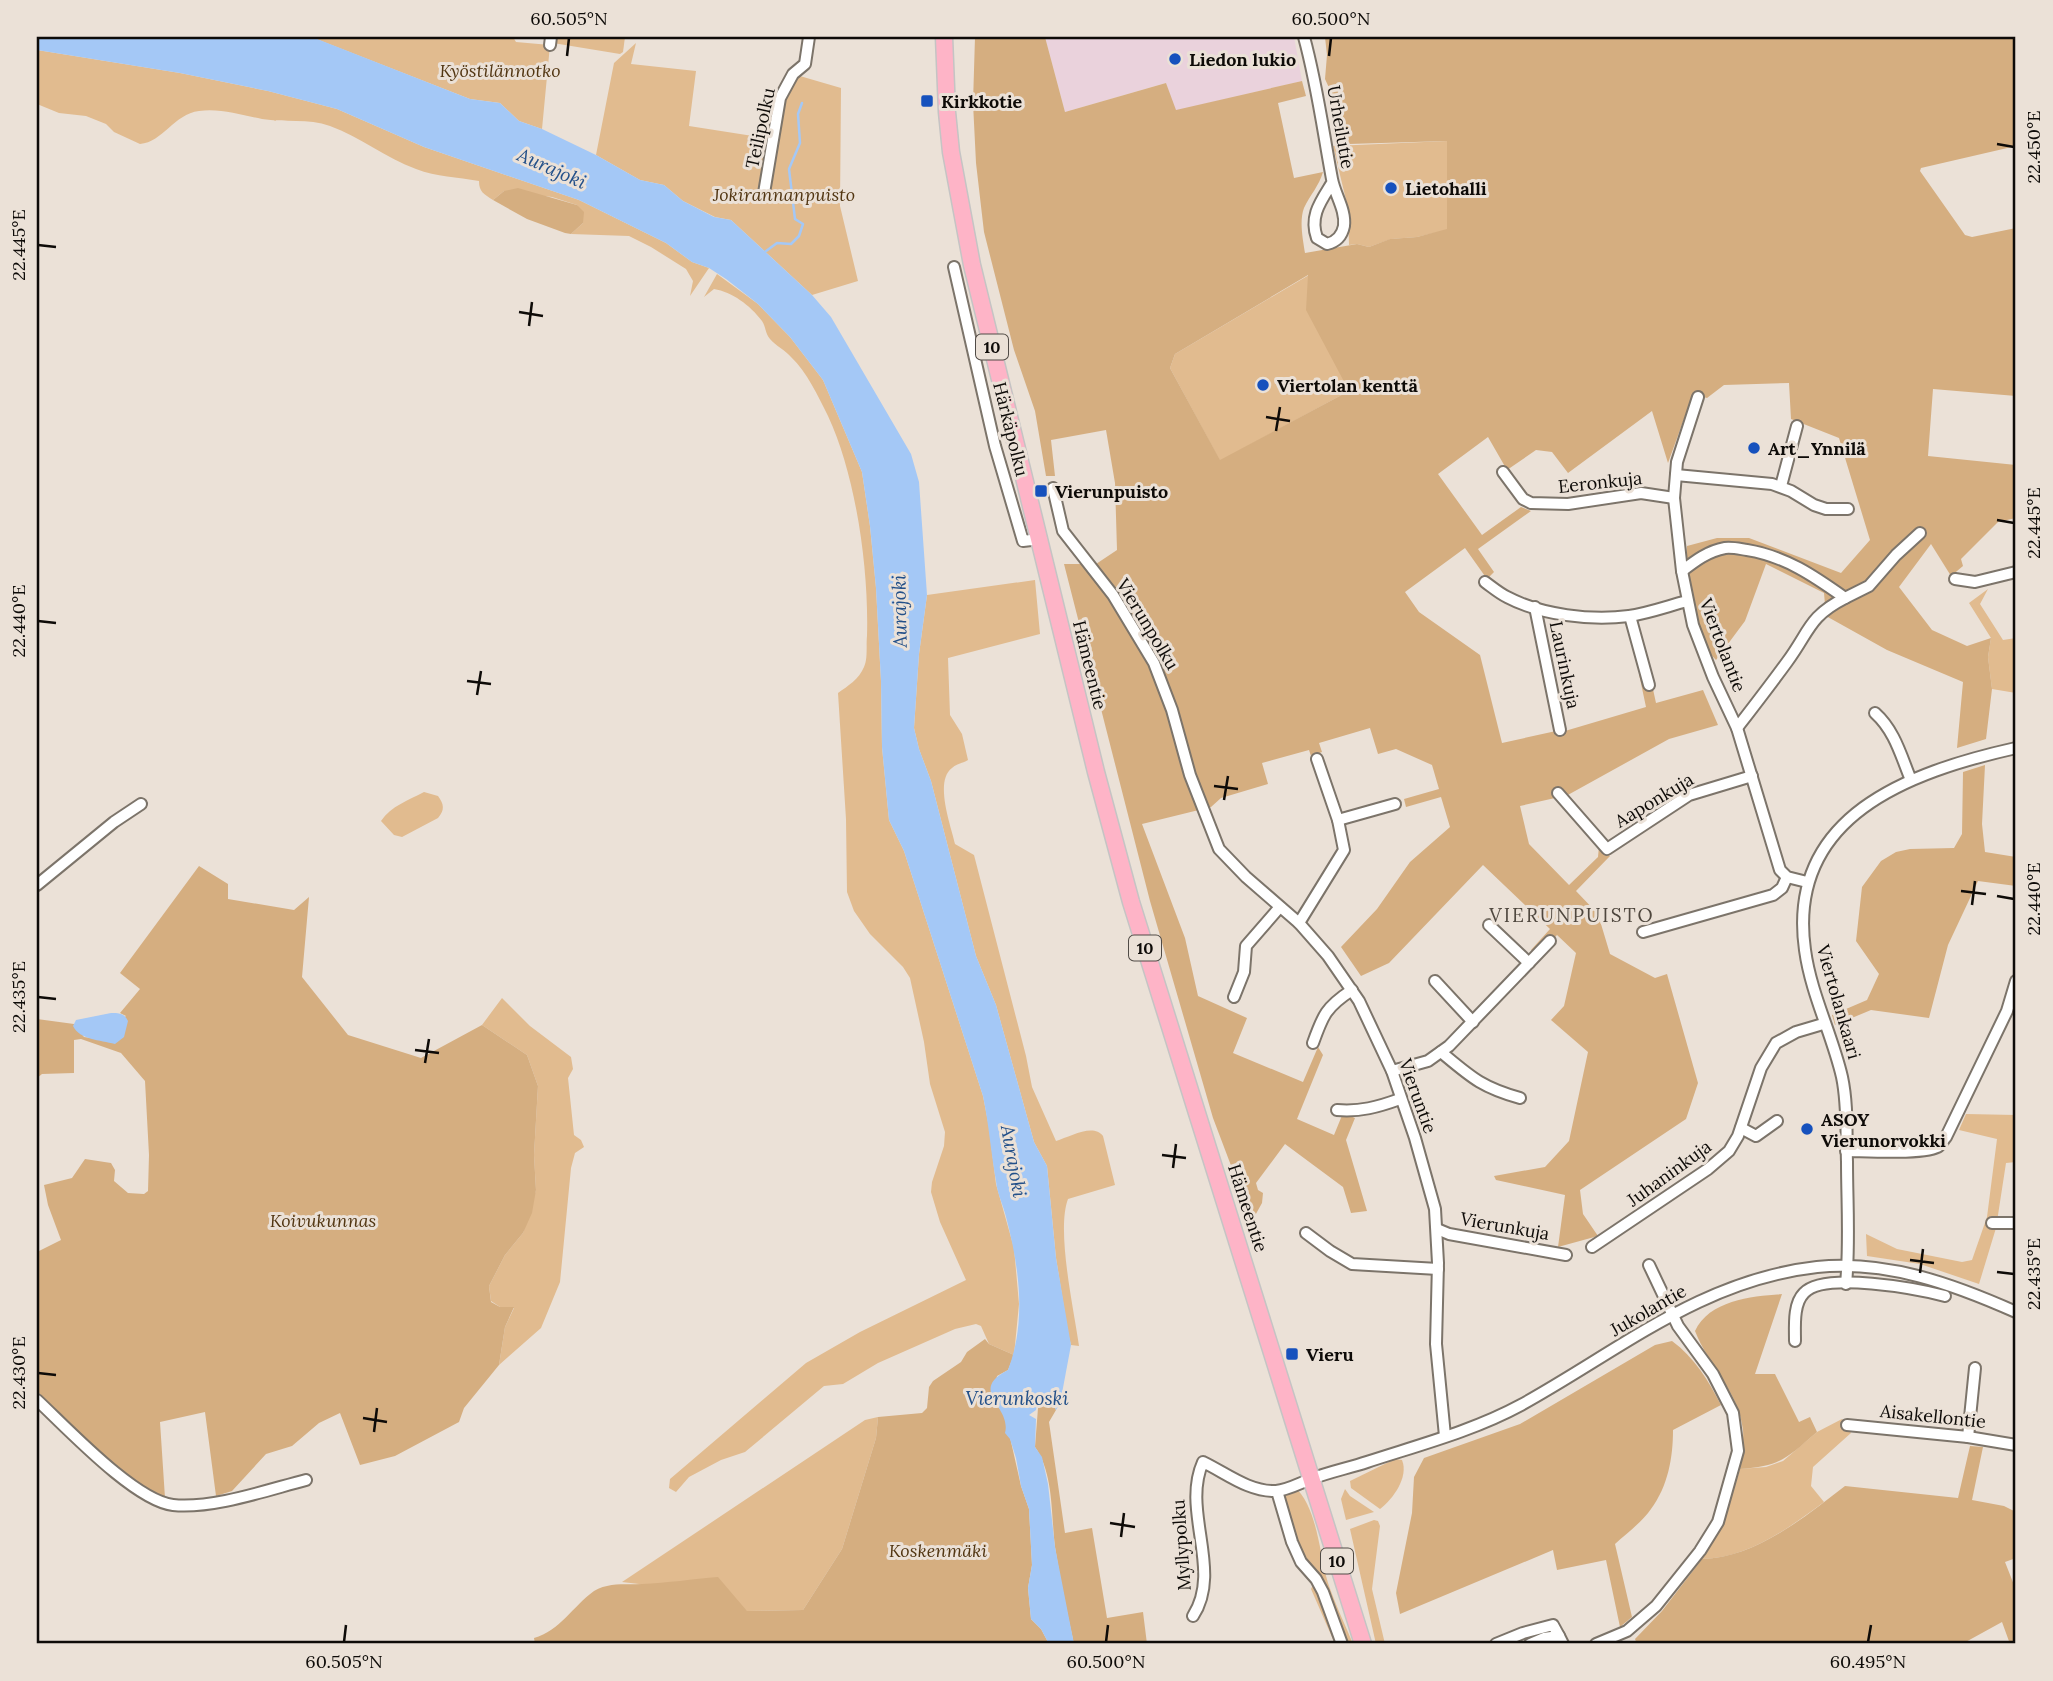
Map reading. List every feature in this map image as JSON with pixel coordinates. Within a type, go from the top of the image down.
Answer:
[{"type":"highway","name":"Hämeentie","points":[[944,37],[947,112],[972,265],[1096,772],[1131,902],[1371,1644]]},
{"type":"highway","name":"Hämeentie","points":[[1317,1477],[1363,1644]]},
{"type":"street","name":"Teilipolku","points":[[764,193],[780,98],[793,74],[805,64],[809,37]]},
{"type":"street","name":"Urheilutie","points":[[1304,37],[1314,76],[1332,183],[1344,224],[1335,242],[1327,244],[1317,238],[1314,216],[1332,183]]},
{"type":"street","name":"Härkäpolku","points":[[954,267],[995,446],[1023,541],[1040,539]]},
{"type":"street","name":"Viertolantie","points":[[1698,397],[1682,441],[1674,498],[1687,601],[1703,653],[1737,727],[1780,870],[1787,877]]},
{"type":"street","points":[[1781,486],[1797,426]]},
{"type":"street","name":"Eeronkuja","points":[[1503,472],[1523,499],[1531,503],[1568,504],[1641,493],[1674,498]]},
{"type":"street","points":[[1676,475],[1781,486],[1814,505],[1826,509],[1848,509]]},
{"type":"street","name":"Vierunpolku","points":[[1053,488],[1063,531],[1113,595],[1154,663],[1172,710],[1190,775],[1211,826]]},
{"type":"street","points":[[1737,727],[1791,658],[1817,616],[1825,608],[1869,586],[1920,533]]},
{"type":"street","points":[[1682,571],[1705,554],[1728,547],[1784,560],[1811,573],[1844,598]]},
{"type":"street","points":[[1955,579],[1975,582],[2016,572]]},
{"type":"street","points":[[1485,582],[1506,597],[1535,607],[1585,616],[1630,616],[1687,601]]},
{"type":"street","name":"Laurinkuja","points":[[1535,607],[1560,730]]},
{"type":"street","points":[[1630,616],[1649,685]]},
{"type":"street","points":[[1875,713],[1894,736],[1911,780]]},
{"type":"street","name":"Viertolankaari","points":[[1846,1284],[1846,1115],[1842,1078],[1811,980],[1802,931],[1807,882],[1819,855],[1836,831],[1859,809],[1885,792],[1951,765],[2016,748]]},
{"type":"street","points":[[1299,923],[1344,850],[1338,820],[1317,759]]},
{"type":"street","name":"Aaponkuja","points":[[1558,793],[1607,849],[1689,795],[1752,776]]},
{"type":"street","points":[[37,885],[114,822],[141,804]]},
{"type":"street","points":[[1338,820],[1395,804]]},
{"type":"street","name":"Vieruntie","points":[[1211,826],[1219,849],[1279,908],[1299,923],[1328,956],[1352,990],[1392,1071],[1433,1198],[1438,1269],[1436,1344],[1446,1436]]},
{"type":"street","points":[[1643,932],[1773,895],[1782,888],[1787,877],[1807,882]]},
{"type":"street","points":[[1234,997],[1244,972],[1246,946],[1279,908]]},
{"type":"street","points":[[1489,925],[1529,963]]},
{"type":"street","points":[[1392,1071],[1428,1061],[1441,1052],[1474,1022],[1550,940]]},
{"type":"street","points":[[1435,981],[1474,1022]]},
{"type":"street","points":[[1846,1151],[1918,1151],[1939,1146],[2007,1011],[2016,981]]},
{"type":"street","points":[[1313,1044],[1326,1012],[1334,1002],[1352,990]]},
{"type":"street","name":"Juhaninkuja","points":[[1592,1247],[1708,1170],[1730,1151],[1741,1128],[1761,1068],[1776,1043],[1796,1032],[1824,1024]]},
{"type":"street","points":[[1441,1052],[1473,1079],[1491,1089],[1520,1098]]},
{"type":"street","points":[[1337,1110],[1371,1109],[1400,1099]]},
{"type":"street","points":[[1741,1128],[1756,1136],[1777,1121]]},
{"type":"street","points":[[1992,1223],[2016,1223]]},
{"type":"street","name":"Vierunkuja","points":[[1437,1230],[1566,1255]]},
{"type":"street","points":[[1306,1233],[1352,1264],[1438,1269]]},
{"type":"street","points":[[1596,1644],[1627,1631],[1656,1606],[1700,1551],[1718,1522],[1738,1451],[1733,1413],[1723,1391],[1672,1314],[1649,1265]]},
{"type":"street","name":"Jukolantie","points":[[1317,1477],[1485,1422],[1520,1406],[1672,1314],[1714,1293],[1751,1280],[1818,1267],[1886,1269],[1921,1276],[1961,1289],[2016,1312]]},
{"type":"street","points":[[1795,1341],[1796,1315],[1805,1292],[1818,1285],[1882,1283],[1912,1287],[1945,1296]]},
{"type":"street","points":[[1968,1437],[1975,1368]]},
{"type":"street","points":[[37,1400],[127,1482],[158,1501],[172,1505],[239,1498],[306,1480]]},
{"type":"street","name":"Aisakellontie","points":[[1847,1425],[1968,1437],[2016,1445]]},
{"type":"street","name":"Myllypolku","points":[[1193,1616],[1202,1598],[1204,1582],[1195,1493],[1197,1474],[1203,1462],[1244,1484],[1277,1491]]},
{"type":"street","points":[[1317,1477],[1277,1491],[1292,1542],[1301,1562],[1323,1592],[1342,1644]]},
{"type":"street","points":[[1496,1644],[1542,1626],[1553,1625],[1561,1640]]},
{"type":"street","points":[[1530,1644],[1544,1638],[1561,1640]]},
{"type":"shaded area","name":"Liedon lukio","points":[[1045,37],[1294,37],[1302,81],[1175,111],[1166,83],[1065,112]]},
{"type":"green space","name":"Kyöstilännotko","points":[[311,37],[513,37],[516,42],[550,45],[542,129],[519,121],[500,103],[470,99]]},
{"type":"green space","points":[[554,37],[625,37],[623,52],[620,54],[553,43]]},
{"type":"green space","points":[[975,37],[1045,37],[1065,112],[1166,83],[1176,110],[1302,81],[1306,96],[1278,103],[1294,178],[1323,172],[1304,208],[1302,230],[1305,253],[1357,244],[1369,247],[1390,239],[1417,237],[1447,229],[1447,141],[1349,144],[1346,141],[1346,125],[1325,79],[1325,37],[2016,37],[2016,146],[1921,168],[1920,171],[1965,235],[1972,237],[2016,228],[2016,396],[1933,389],[1928,456],[2016,465],[2016,518],[1998,522],[1961,559],[1963,566],[1951,576],[1931,544],[1899,587],[1932,630],[1967,646],[1991,638],[1988,657],[1992,689],[1986,739],[1957,748],[1963,682],[1887,650],[1826,616],[1824,593],[1766,564],[1745,621],[1716,660],[1709,651],[1692,606],[1687,573],[1687,546],[1717,538],[1749,538],[1841,573],[1870,540],[1839,438],[1791,419],[1789,383],[1724,385],[1707,398],[1693,394],[1668,463],[1652,411],[1568,473],[1552,452],[1536,450],[1507,470],[1488,437],[1438,474],[1482,535],[1521,507],[1531,511],[1478,549],[1494,572],[1487,579],[1465,548],[1405,592],[1419,612],[1480,655],[1502,743],[1565,731],[1646,707],[1639,674],[1649,671],[1656,703],[1703,690],[1718,725],[1669,739],[1566,796],[1569,812],[1555,798],[1520,806],[1529,844],[1569,885],[1598,857],[1599,846],[1610,856],[1576,891],[1598,914],[1610,954],[1655,978],[1667,974],[1698,1083],[1686,1119],[1580,1190],[1583,1214],[1598,1236],[1558,1247],[1565,1195],[1496,1180],[1494,1176],[1545,1167],[1569,1141],[1588,1052],[1551,1020],[1564,1006],[1576,953],[1557,935],[1537,956],[1531,950],[1550,929],[1483,865],[1389,963],[1361,976],[1341,947],[1377,909],[1410,862],[1450,827],[1441,797],[1406,807],[1404,799],[1439,789],[1432,765],[1396,749],[1378,754],[1370,728],[1319,743],[1322,752],[1311,756],[1309,750],[1262,763],[1268,784],[1221,798],[1211,807],[1142,824],[1185,938],[1198,996],[1247,1018],[1233,1053],[1303,1082],[1318,1047],[1323,1055],[1297,1119],[1334,1135],[1343,1113],[1355,1118],[1346,1140],[1367,1211],[1351,1213],[1343,1187],[1285,1144],[1256,1183],[1258,1190],[1263,1193],[1262,1203],[1252,1221],[1213,1118],[1150,901],[1064,564],[1096,564],[1117,550],[1115,483],[1106,430],[1051,440],[1055,476],[1046,476],[1035,411],[1014,350],[984,232],[976,163],[973,103]],"holes":[[[1308,275],[1306,310],[1349,391],[1220,460],[1170,368],[1175,354]]]},
{"type":"green space","name":"Jokirannanpuisto","points":[[636,43],[631,64],[696,71],[689,126],[772,139],[793,74],[841,88],[840,206],[858,281],[812,295],[731,220],[715,217],[683,201],[664,185],[640,180],[596,155],[614,63]]},
{"type":"green space","points":[[37,50],[180,73],[268,91],[337,109],[424,147],[579,200],[666,243],[692,262],[709,268],[690,296],[693,281],[686,269],[651,247],[629,236],[571,234],[583,223],[577,205],[552,197],[504,191],[493,200],[481,190],[479,181],[424,172],[322,124],[271,120],[207,110],[182,117],[155,138],[140,144],[114,132],[106,124],[86,116],[59,113],[37,104]]},
{"type":"green space","points":[[1447,141],[1447,230],[1417,237],[1391,239],[1369,247],[1349,245],[1348,208],[1333,146]]},
{"type":"green space","points":[[518,188],[577,205],[584,212],[583,223],[571,234],[565,233],[527,219],[493,200],[504,191]]},
{"type":"green space","points":[[717,274],[758,304],[790,337],[823,380],[862,472],[876,588],[882,747],[889,820],[904,851],[983,1096],[996,1184],[1014,1248],[1019,1304],[1014,1355],[989,1344],[981,1326],[976,1324],[955,1329],[878,1363],[843,1384],[824,1386],[745,1452],[721,1460],[689,1477],[676,1492],[669,1488],[670,1479],[806,1363],[860,1332],[966,1280],[940,1222],[931,1192],[944,1146],[945,1132],[930,1084],[910,978],[903,967],[870,934],[854,911],[847,892],[846,819],[838,693],[862,671],[866,660],[867,636],[866,582],[853,494],[838,440],[802,370],[770,339],[762,321],[740,300],[714,289],[704,297]]},
{"type":"green space","name":"Viertolan kenttä","points":[[1309,275],[1349,391],[1220,461],[1170,368],[1175,354]]},
{"type":"green space","points":[[1035,580],[1040,634],[948,658],[950,715],[962,734],[968,760],[947,774],[944,793],[955,844],[974,855],[1032,1087],[1056,1141],[1087,1131],[1099,1132],[1103,1136],[1115,1185],[1068,1199],[1064,1230],[1065,1250],[1079,1346],[1071,1345],[1068,1333],[1056,1258],[1047,1166],[1034,1142],[996,1005],[976,956],[931,781],[914,728],[919,654],[927,595]]},
{"type":"green space","points":[[1988,589],[1980,604],[2003,640],[2016,638],[2016,693],[1992,689],[1988,657],[1991,638],[1969,603]]},
{"type":"green space","points":[[1985,765],[1982,824],[1985,852],[2016,857],[2016,886],[1978,881],[1948,945],[1929,1018],[1871,1010],[1835,1025],[1832,1015],[1867,1000],[1879,974],[1856,941],[1862,887],[1881,861],[1896,852],[1954,848],[1962,834],[1963,772]]},
{"type":"green space","points":[[424,792],[438,796],[442,802],[442,812],[438,818],[402,837],[394,835],[381,821],[395,807]]},
{"type":"green space","name":"Koivukunnas","points":[[199,866],[228,884],[228,899],[294,910],[309,897],[302,977],[348,1035],[421,1058],[482,1025],[527,1055],[538,1086],[534,1155],[536,1190],[532,1213],[523,1233],[505,1255],[489,1286],[491,1302],[500,1307],[514,1307],[505,1327],[499,1365],[464,1408],[459,1422],[395,1456],[360,1465],[340,1413],[319,1423],[292,1446],[266,1454],[232,1491],[216,1496],[205,1412],[160,1422],[165,1498],[114,1464],[37,1391],[37,1252],[61,1240],[44,1185],[72,1178],[85,1159],[111,1163],[115,1170],[114,1181],[128,1193],[144,1194],[148,1191],[149,1155],[145,1081],[121,1053],[81,1039],[74,1040],[74,1073],[42,1074],[37,1078],[37,1019],[74,1024],[84,1037],[98,1039],[126,1016],[120,1013],[140,989],[120,973]]},
{"type":"green space","points":[[502,998],[530,1026],[571,1057],[573,1069],[568,1078],[574,1135],[581,1140],[584,1147],[575,1153],[571,1168],[560,1282],[541,1328],[499,1365],[505,1327],[514,1308],[500,1307],[491,1301],[489,1286],[505,1255],[523,1233],[536,1190],[534,1155],[538,1086],[527,1055],[482,1025]]},
{"type":"green space","points":[[1966,1114],[2016,1115],[2016,1162],[2006,1163],[1996,1228],[1979,1284],[1920,1264],[1867,1256],[1866,1234],[1897,1249],[1962,1262],[1972,1260],[1987,1217],[1997,1139],[1959,1130]]},
{"type":"green space","points":[[1782,1294],[1755,1374],[1775,1374],[1799,1422],[1810,1417],[1817,1432],[1783,1459],[1765,1466],[1740,1469],[1743,1430],[1736,1403],[1695,1331],[1710,1312],[1721,1306],[1745,1298]]},
{"type":"green space","name":"Koskenmäki","points":[[985,1339],[989,1344],[1014,1355],[1008,1370],[997,1376],[993,1402],[1002,1411],[1007,1424],[1029,1509],[1032,1565],[1028,1588],[1031,1619],[1041,1629],[1049,1644],[535,1644],[534,1638],[559,1624],[586,1597],[600,1588],[612,1585],[718,1577],[747,1611],[803,1610],[842,1549],[876,1438],[878,1417],[922,1413],[927,1408],[929,1387],[933,1381],[961,1362],[967,1352]]},
{"type":"green space","points":[[1672,1341],[1700,1370],[1721,1405],[1673,1430],[1671,1461],[1662,1491],[1647,1514],[1615,1544],[1632,1617],[1620,1627],[1606,1560],[1557,1570],[1553,1550],[1400,1614],[1396,1593],[1412,1513],[1414,1477],[1424,1458],[1520,1424],[1655,1345]]},
{"type":"green space","points":[[1039,1395],[1052,1402],[1056,1410],[1049,1422],[1065,1533],[1092,1528],[1107,1618],[1143,1612],[1147,1644],[1074,1644],[1055,1547],[1049,1482],[1035,1447]]},
{"type":"green space","points":[[878,1417],[876,1438],[842,1549],[803,1610],[747,1611],[622,1582],[865,1420]]},
{"type":"green space","points":[[1842,1419],[1851,1433],[1813,1467],[1811,1486],[1824,1502],[1767,1540],[1736,1553],[1702,1559],[1723,1524],[1740,1469],[1766,1467],[1783,1461],[1817,1432]]},
{"type":"green space","points":[[1970,1446],[1983,1447],[1972,1500],[2004,1506],[2016,1512],[2016,1558],[2005,1562],[2016,1590],[2016,1644],[2010,1644],[2002,1622],[1962,1644],[1637,1644],[1635,1639],[1662,1611],[1702,1559],[1722,1557],[1760,1544],[1796,1522],[1845,1486],[1958,1498]]},
{"type":"green space","points":[[1395,1459],[1402,1460],[1402,1480],[1395,1494],[1380,1509],[1351,1488],[1350,1481]]},
{"type":"green space","points":[[1294,1486],[1302,1495],[1313,1518],[1328,1583],[1353,1644],[1335,1644],[1311,1589],[1316,1579],[1292,1542],[1277,1491]]},
{"type":"green space","points":[[1345,1489],[1350,1496],[1374,1512],[1346,1520],[1341,1499]]},
{"type":"green space","points":[[1378,1521],[1380,1526],[1372,1589],[1385,1644],[1376,1644],[1350,1529]]},
{"type":"water","points":[[37,37],[312,37],[470,99],[500,103],[519,121],[596,155],[640,180],[664,185],[683,201],[714,217],[731,220],[812,295],[831,317],[911,454],[919,482],[927,595],[919,654],[914,728],[931,781],[976,956],[996,1005],[1034,1142],[1047,1166],[1056,1258],[1071,1345],[1060,1404],[1056,1410],[1052,1402],[1039,1395],[1036,1410],[1029,1415],[1036,1419],[1035,1447],[1042,1457],[1048,1484],[1055,1547],[1074,1644],[1049,1644],[1041,1629],[1031,1619],[1028,1588],[1032,1565],[1029,1509],[1010,1439],[1005,1433],[1003,1415],[991,1392],[991,1385],[996,1378],[1008,1370],[1018,1332],[1019,1294],[1014,1255],[997,1186],[983,1096],[904,851],[889,820],[882,747],[876,588],[862,472],[823,380],[790,337],[758,304],[726,279],[709,268],[692,262],[666,243],[579,200],[424,147],[337,109],[268,91],[180,73],[37,50]]},
{"type":"water","points":[[111,1013],[121,1014],[128,1021],[124,1037],[115,1044],[85,1037],[73,1026],[76,1020]]},
{"type":"waterway","points":[[762,254],[777,243],[791,244],[799,236],[803,224],[795,219],[789,169],[800,143],[798,114],[802,103]]},
{"type":"place","name":"Liedon lukio","points":[[1175,59]]},
{"type":"place","name":"Kirkkotie","points":[[927,101]]},
{"type":"place","name":"Lietohalli","points":[[1391,188]]},
{"type":"place","name":"Viertolan kenttä","points":[[1263,385]]},
{"type":"place","name":"Art_Ynnilä","points":[[1754,448]]},
{"type":"place","name":"Vierunpuisto","points":[[1041,491]]},
{"type":"place","name":"ASOY Vierunorvokki","points":[[1807,1129]]},
{"type":"place","name":"Vieru","points":[[1292,1354]]},
{"type":"district","name":"VIERUNPUISTO","points":[[1572,915]]},
{"type":"water label","name":"Aurajoki","points":[[552,168]]},
{"type":"water label","name":"Aurajoki","points":[[899,611]]},
{"type":"water label","name":"Aurajoki","points":[[1014,1161]]},
{"type":"water label","name":"Vierunkoski","points":[[1017,1398]]}]
